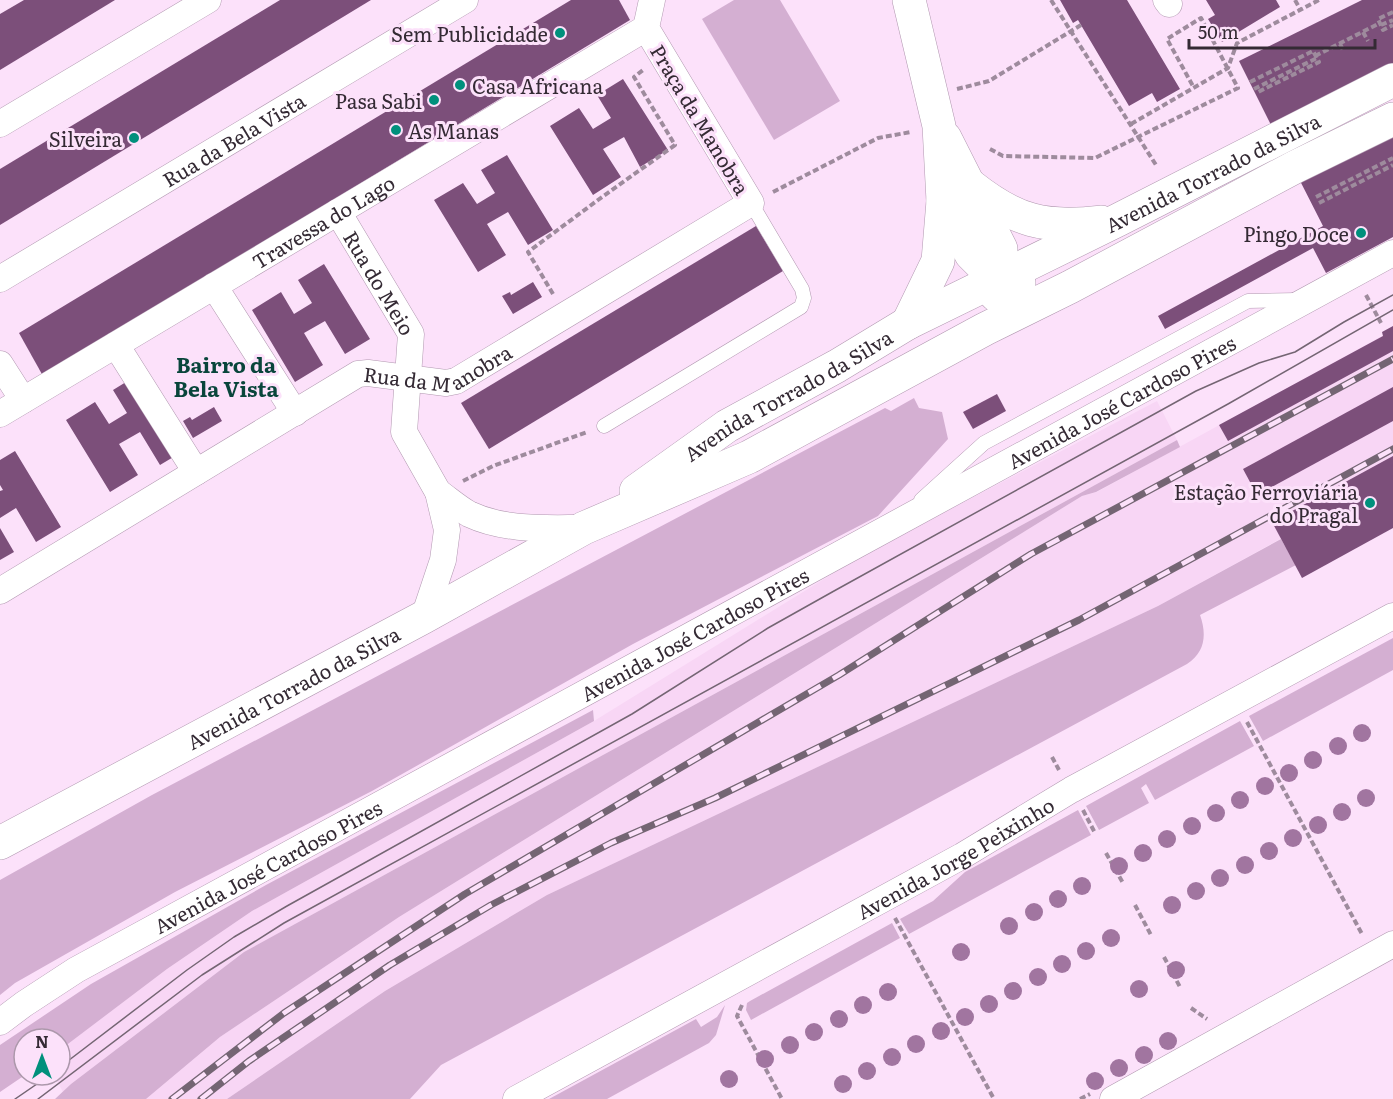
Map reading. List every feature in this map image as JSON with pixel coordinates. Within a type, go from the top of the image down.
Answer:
[{"type":"main road","points":[[909,0],[971,254],[985,268],[1000,278],[985,329]]},
{"type":"main road","name":"Avenida Torrado da Silva","points":[[584,528],[727,426],[837,366],[908,323],[1118,220],[1393,80]]},
{"type":"main road","name":"Avenida Torrado da Silva","points":[[0,843],[424,617],[584,528],[749,457],[985,329],[1070,287],[1295,167],[1393,119]]},
{"type":"main road","points":[[955,192],[993,204],[1020,218],[1052,224],[1085,224],[1118,220]]},
{"type":"main road","points":[[908,323],[938,261],[955,192]]},
{"type":"main road","name":"Avenida Torrado da Silva","points":[[1000,278],[1040,288],[1070,287]]},
{"type":"street","points":[[0,124],[208,0]]},
{"type":"street","name":"Rua da Bela Vista","points":[[0,279],[465,0]]},
{"type":"street","name":"Praça da Manobra","points":[[652,0],[646,28],[751,203]]},
{"type":"street","name":"Travessa do Lago","points":[[0,414],[646,28]]},
{"type":"street","name":"Rua da Manobra","points":[[0,591],[358,374],[368,373],[446,383],[456,381],[751,203]]},
{"type":"street","name":"Rua do Meio","points":[[338,212],[410,330],[412,340],[404,432],[438,492]]},
{"type":"street","name":"Avenida José Cardoso Pires","points":[[0,1022],[76,970],[1393,253]]},
{"type":"street","points":[[214,286],[295,413]]},
{"type":"street","points":[[116,345],[196,472]]},
{"type":"street","points":[[0,364],[23,400]]},
{"type":"street","points":[[438,492],[467,513],[491,523],[524,528],[584,528]]},
{"type":"street","points":[[424,617],[443,560],[447,530],[438,492]]},
{"type":"street","name":"Avenida Jorge Peixinho","points":[[516,1099],[962,856],[1081,784],[1393,616]]},
{"type":"street","points":[[1113,1099],[1393,944]]},
{"type":"lane","points":[[604,426],[801,307],[804,298],[802,289],[751,203]]},
{"type":"path","points":[[1051,0],[1156,165]]},
{"type":"path","points":[[1295,0],[1300,9]]},
{"type":"path","points":[[1131,124],[1228,68],[1237,43],[1300,9],[1308,2],[1319,0]]},
{"type":"path","points":[[1382,28],[1378,19],[1393,12]]},
{"type":"path","points":[[990,149],[1003,156],[1095,158],[1238,88],[1201,18],[1167,39],[1194,88]]},
{"type":"path","points":[[1255,91],[1364,32],[1392,23]]},
{"type":"path","points":[[935,111],[1081,25]]},
{"type":"path","points":[[1364,32],[1368,41]]},
{"type":"path","points":[[1340,44],[1344,52]]},
{"type":"path","points":[[1250,82],[1313,51],[1317,59]]},
{"type":"path","points":[[566,315],[528,252],[675,145],[633,77],[663,56]]},
{"type":"path","points":[[751,203],[878,138]]},
{"type":"path","points":[[1316,197],[1393,158]]},
{"type":"path","points":[[1319,203],[1392,166]]},
{"type":"path","points":[[1369,300],[1381,323]]},
{"type":"path","points":[[438,492],[493,466],[604,426]]},
{"type":"path","points":[[1245,719],[1364,938]]},
{"type":"path","points":[[1082,808],[1095,832]]},
{"type":"path","points":[[1106,853],[1123,883]]},
{"type":"path","points":[[1135,905],[1151,935]]},
{"type":"path","points":[[896,921],[994,1099]]},
{"type":"path","points":[[1164,957],[1180,987]]},
{"type":"path","points":[[1191,1008],[1209,1020]]},
{"type":"path","points":[[736,1016],[782,1099]]},
{"type":"shaded area","points":[[734,0],[780,0],[840,101],[774,140],[702,19]]},
{"type":"shaded area","points":[[1393,330],[1393,477],[1158,606],[547,895],[385,991],[227,1099],[146,1099],[220,1037],[399,917],[1082,496],[1097,492]]},
{"type":"shaded area","points":[[914,398],[919,408],[942,412],[948,439],[878,516],[633,644],[372,791],[175,892],[15,983],[0,995],[0,880],[152,795],[885,408],[891,411]]},
{"type":"shaded area","points":[[1157,401],[1177,440],[244,952],[72,1083],[72,1041],[167,969],[252,911],[594,721],[863,555]]},
{"type":"shaded area","points":[[1177,440],[1180,447],[1096,492],[1082,496],[399,917],[220,1037],[146,1099],[55,1099],[68,1087],[72,1087],[72,1083],[244,952]]},
{"type":"shaded area","points":[[1281,539],[1296,565],[1200,615],[1203,642],[1198,654],[1187,664],[441,1065],[410,1099],[227,1099],[385,991],[547,895],[1158,606]]},
{"type":"shaded area","points":[[1393,638],[1393,670],[1263,741],[1249,716]]},
{"type":"shaded area","points":[[593,710],[594,721],[252,911],[167,969],[72,1041],[72,1027],[27,1027],[91,984],[266,885]]},
{"type":"shaded area","points":[[1240,721],[1254,746],[1155,800],[1146,784],[1141,788],[1149,803],[1099,830],[1086,806]]},
{"type":"shaded area","points":[[1078,810],[1091,835],[909,934],[900,919],[933,901],[965,872]]},
{"type":"shaded area","points":[[892,923],[900,938],[751,1020],[746,1010],[747,1003]]},
{"type":"shaded area","points":[[725,1005],[716,1035],[709,1043],[607,1099],[549,1099],[696,1019],[701,1027],[717,1017]]},
{"type":"shaded area","points":[[12,1037],[12,1084],[0,1092],[0,1045]]},
{"type":"building","points":[[24,0],[115,0],[0,70],[0,14]]},
{"type":"building","points":[[280,0],[371,0],[0,225],[0,169]]},
{"type":"building","points":[[571,0],[619,0],[630,20],[43,376],[19,333]]},
{"type":"building","points":[[1060,0],[1127,0],[1180,89],[1157,102],[1152,93],[1129,106],[1078,20],[1073,23]]},
{"type":"building","points":[[1206,0],[1276,0],[1280,7],[1222,42],[1208,19],[1215,15]]},
{"type":"building","points":[[1362,0],[1393,0],[1393,79],[1277,137],[1239,61]]},
{"type":"building","points":[[623,79],[668,150],[640,167],[624,137],[603,149],[621,177],[593,195],[550,126],[579,108],[593,129],[611,118],[597,95]]},
{"type":"building","points":[[1393,121],[1393,237],[1326,273],[1313,248],[1165,329],[1158,316],[1323,226],[1295,171]]},
{"type":"building","points":[[507,155],[553,230],[528,245],[508,212],[487,224],[506,255],[478,272],[434,200],[463,183],[477,204],[495,193],[481,170]]},
{"type":"building","points":[[756,226],[783,271],[489,449],[461,403]]},
{"type":"building","points":[[324,264],[370,339],[345,354],[325,321],[304,333],[323,365],[295,382],[252,310],[281,292],[294,314],[312,303],[298,280]]},
{"type":"building","points":[[533,282],[542,297],[513,314],[502,296],[510,292],[511,295]]},
{"type":"building","points":[[1393,326],[1393,351],[1228,441],[1219,425],[1383,336],[1382,332]]},
{"type":"building","points":[[139,374],[185,450],[160,465],[140,432],[119,444],[138,475],[110,492],[66,420],[95,402],[109,424],[127,413],[113,390]]},
{"type":"building","points":[[1393,387],[1393,421],[1257,495],[1243,469]]},
{"type":"building","points":[[997,394],[1006,411],[973,429],[963,412]]},
{"type":"building","points":[[214,407],[222,421],[193,438],[183,421],[190,417],[192,420]]},
{"type":"building","points":[[15,451],[61,527],[36,542],[16,508],[0,518],[0,491],[3,490],[0,485],[0,460]]},
{"type":"building","name":"Estação Ferroviária do Pragal","points":[[1393,456],[1393,528],[1302,578],[1272,522]]},
{"type":"building","points":[[0,528],[14,552],[0,560]]},
{"type":"tram line","points":[[72,1058],[234,937],[632,714],[768,628],[1196,391],[1259,363],[1295,352],[1393,295]]},
{"type":"tram line","points":[[38,1099],[202,975],[284,923],[1228,404],[1393,310]]},
{"type":"tram line","points":[[15,1099],[32,1087]]},
{"type":"railway","points":[[172,1099],[284,1013],[465,894],[839,675],[1031,554],[1393,359]]},
{"type":"railway","points":[[201,1099],[249,1061],[390,965],[491,905],[611,843],[715,798],[1079,620],[1393,449]]},
{"type":"place","name":"Sem Publicidade","points":[[560,33]]},
{"type":"place","name":"Casa Africana","points":[[460,85]]},
{"type":"place","name":"Pasa Sabi","points":[[434,100]]},
{"type":"place","name":"As Manas","points":[[396,130]]},
{"type":"place","name":"Silveira","points":[[134,138]]},
{"type":"place","name":"Pingo Doce","points":[[1361,233]]},
{"type":"place","name":"Estação Ferroviária do Pragal","points":[[1370,503]]},
{"type":"district","name":"Bairro da Bela Vista","points":[[226,375]]}]
